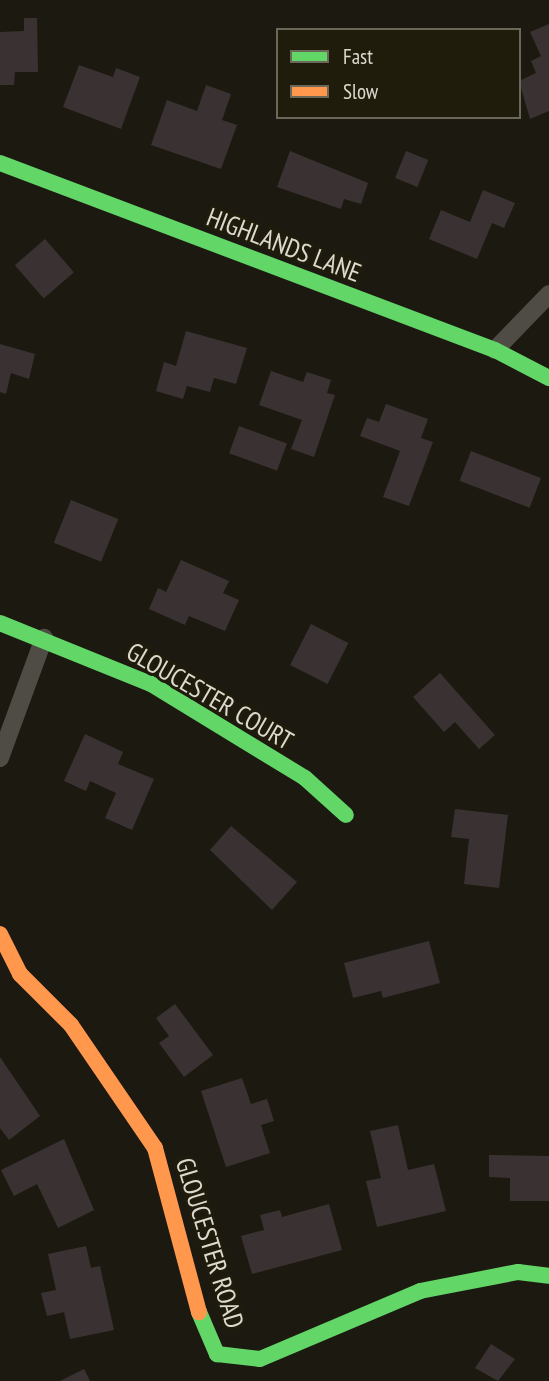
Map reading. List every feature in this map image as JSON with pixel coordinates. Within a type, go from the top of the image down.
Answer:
[{"type":"street","name":"HIGHLANDS LANE","points":[[0,163],[495,350],[549,378]]},
{"type":"street","points":[[495,350],[549,294]]},
{"type":"street","name":"GLOUCESTER COURT","points":[[0,623],[44,638],[151,684],[304,778],[346,815]]},
{"type":"street","points":[[0,758],[44,638]]},
{"type":"street","name":"GLOUCESTER ROAD","points":[[0,934],[20,974],[71,1025],[155,1148],[194,1299],[217,1354],[260,1359],[420,1291],[518,1272],[549,1276]]},
{"type":"building","points":[[24,18],[37,18],[38,72],[15,72],[14,85],[0,85],[0,32],[24,31]]},
{"type":"building","points":[[549,24],[549,111],[530,119],[521,80],[536,73],[531,61],[541,56],[530,32]]},
{"type":"building","points":[[79,65],[113,77],[116,68],[140,77],[121,129],[63,107]]},
{"type":"building","points":[[206,85],[231,94],[222,120],[237,125],[221,169],[151,145],[167,100],[197,111]]},
{"type":"building","points":[[290,151],[368,183],[361,204],[344,199],[341,209],[277,187]]},
{"type":"building","points":[[406,151],[428,160],[417,187],[395,178]]},
{"type":"building","points":[[483,190],[515,203],[504,228],[492,223],[477,259],[429,239],[441,210],[470,222]]},
{"type":"building","points":[[45,239],[74,272],[44,298],[15,265]]},
{"type":"building","points":[[186,331],[247,348],[236,384],[214,378],[210,392],[187,386],[183,399],[156,391],[164,362],[176,366]]},
{"type":"building","points":[[0,344],[35,354],[29,379],[11,373],[6,394],[0,392]]},
{"type":"building","points":[[271,371],[303,382],[307,372],[331,380],[327,393],[335,395],[314,457],[291,449],[302,420],[259,405]]},
{"type":"building","points":[[386,404],[428,419],[421,438],[433,442],[409,506],[383,497],[400,451],[360,436],[367,418],[379,422]]},
{"type":"building","points":[[239,426],[287,443],[277,471],[229,453]]},
{"type":"building","points":[[471,451],[541,478],[530,508],[460,481]]},
{"type":"building","points":[[71,500],[118,519],[101,562],[54,543]]},
{"type":"building","points":[[181,560],[229,581],[223,593],[239,600],[225,631],[189,616],[185,625],[149,609],[158,588],[166,592]]},
{"type":"building","points":[[311,624],[348,643],[328,684],[290,665]]},
{"type":"building","points":[[440,673],[495,735],[479,749],[455,722],[444,732],[413,697]]},
{"type":"building","points":[[85,734],[123,752],[118,764],[154,779],[132,830],[105,818],[116,793],[90,781],[86,791],[64,781]]},
{"type":"building","points":[[455,809],[508,815],[499,888],[464,884],[469,839],[451,837]]},
{"type":"building","points":[[231,826],[297,882],[272,910],[210,850]]},
{"type":"building","points":[[429,941],[440,983],[383,998],[381,991],[353,998],[344,963]]},
{"type":"building","points":[[175,1004],[213,1055],[184,1077],[159,1043],[169,1036],[156,1018]]},
{"type":"building","points":[[0,1057],[40,1116],[9,1140],[0,1128]]},
{"type":"building","points":[[242,1078],[251,1104],[267,1099],[274,1121],[261,1125],[270,1153],[226,1167],[201,1091]]},
{"type":"building","points":[[398,1125],[408,1170],[434,1164],[446,1211],[377,1227],[366,1181],[381,1178],[370,1131]]},
{"type":"building","points":[[64,1139],[94,1210],[58,1228],[37,1184],[14,1196],[1,1170]]},
{"type":"building","points":[[489,1155],[549,1156],[549,1201],[510,1201],[510,1178],[489,1177]]},
{"type":"building","points":[[329,1204],[342,1250],[252,1274],[241,1236],[264,1230],[260,1215],[280,1210],[282,1217]]},
{"type":"building","points":[[86,1246],[91,1268],[100,1266],[114,1330],[70,1339],[64,1312],[47,1316],[41,1293],[56,1290],[48,1254]]},
{"type":"building","points":[[491,1344],[515,1359],[498,1381],[475,1368]]},
{"type":"building","points":[[84,1369],[90,1381],[60,1381]]},
{"type":"traffic: fast","points":[[0,163],[495,350],[549,378]]},
{"type":"traffic: fast","points":[[0,623],[151,684],[305,778],[346,815]]},
{"type":"traffic: fast","points":[[199,1312],[217,1354],[260,1359],[420,1291],[518,1272],[549,1276]]},
{"type":"traffic: slow","points":[[0,934],[20,974],[71,1025],[155,1148],[199,1312]]}]
